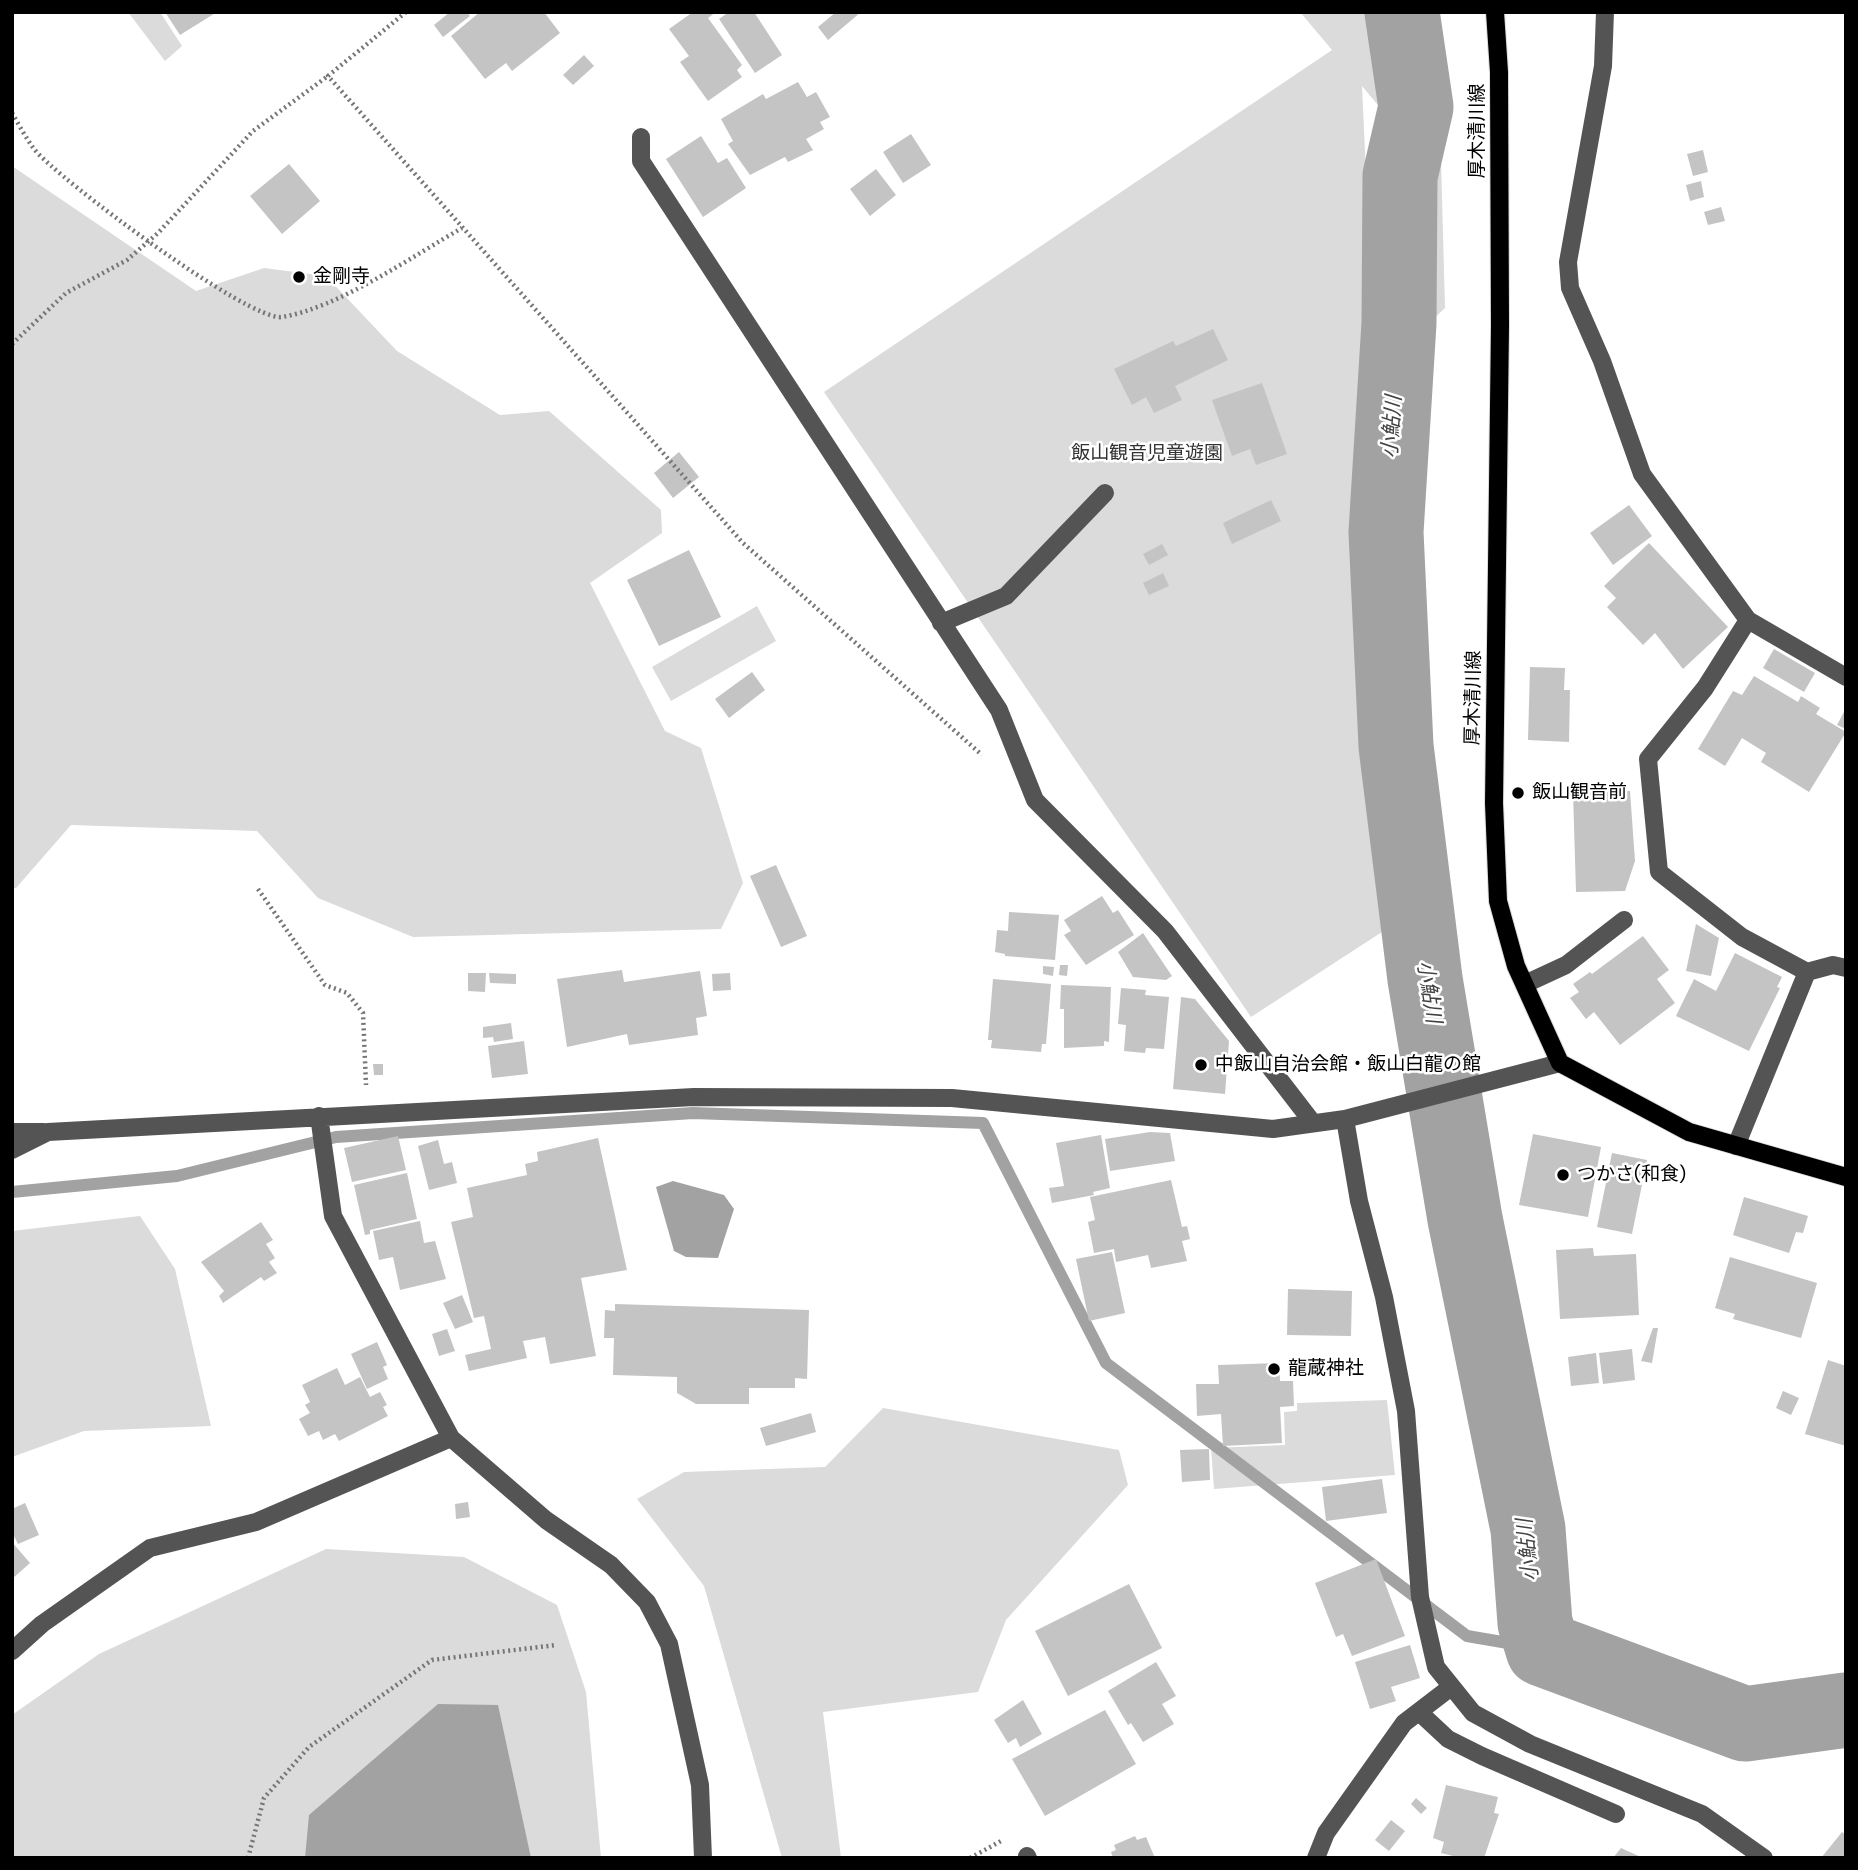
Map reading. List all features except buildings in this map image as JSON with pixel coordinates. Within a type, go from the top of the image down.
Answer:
[{"type":"main road","name":"厚木清川線","points":[[1495,12],[1499,72],[1500,326],[1494,803],[1498,901],[1525,984],[1560,1063]]},
{"type":"main road","points":[[1560,1063],[1689,1132],[1846,1177]]},
{"type":"street","points":[[1605,12],[1602,66],[1568,262],[1570,288],[1602,361],[1642,474],[1748,620],[1846,677]]},
{"type":"street","points":[[641,136],[641,161],[999,710],[1035,800],[1165,931],[1313,1123]]},
{"type":"street","points":[[942,622],[1006,596],[1105,493]]},
{"type":"street","points":[[1748,620],[1705,688],[1648,759],[1659,872],[1742,937],[1807,972],[1833,965],[1846,968]]},
{"type":"street","points":[[1525,984],[1566,964],[1624,920]]},
{"type":"street","points":[[1736,1146],[1807,972]]},
{"type":"street","points":[[12,1132],[694,1097],[952,1098],[1273,1129],[1345,1119],[1560,1063]]},
{"type":"street","points":[[319,1116],[333,1216],[452,1438],[546,1520],[611,1564],[647,1602],[670,1644],[700,1784],[703,1858]]},
{"type":"street","points":[[1345,1119],[1359,1201],[1384,1297],[1406,1411],[1420,1597],[1436,1667],[1473,1713],[1530,1744],[1702,1814],[1764,1858]]},
{"type":"street","points":[[12,1150],[48,1132]]},
{"type":"street","points":[[12,1651],[42,1624],[150,1548],[256,1522],[452,1438]]},
{"type":"street","points":[[1316,1858],[1326,1833],[1354,1790],[1404,1723],[1451,1688]]},
{"type":"street","points":[[1419,1712],[1448,1739],[1548,1793],[1616,1814]]},
{"type":"path","points":[[12,344],[66,293],[127,260],[148,242],[253,131],[328,76],[406,12]]},
{"type":"path","points":[[328,76],[743,543],[984,756]]},
{"type":"path","points":[[12,113],[35,150],[148,242],[245,306],[279,318],[314,307],[359,287],[462,228]]},
{"type":"path","points":[[258,889],[325,985],[348,993],[363,1013],[364,1059]]},
{"type":"path","points":[[248,1858],[264,1798],[309,1747],[432,1660],[556,1645]]},
{"type":"green space","points":[[128,12],[160,12],[182,46],[165,61]]},
{"type":"green space","name":"飯山観音児童遊園","points":[[1300,12],[1437,12],[1445,308],[1376,373],[1402,919],[1251,1017],[824,392],[1332,50]],"holes":[[[1362,86],[1403,135],[1368,196]]]},
{"type":"green space","points":[[12,166],[196,291],[264,268],[326,276],[397,351],[500,415],[549,411],[661,510],[662,533],[590,583],[665,731],[701,748],[743,883],[721,929],[413,937],[318,898],[257,831],[71,825],[16,888],[12,888]]},
{"type":"green space","points":[[757,606],[776,641],[671,701],[652,667]]},
{"type":"green space","points":[[140,1216],[175,1269],[211,1426],[84,1431],[12,1457],[12,1231]]},
{"type":"green space","points":[[1387,1400],[1395,1475],[1214,1489],[1211,1448],[1285,1445],[1284,1412],[1297,1411],[1297,1403]]},
{"type":"green space","points":[[883,1408],[1119,1450],[1128,1485],[1006,1620],[978,1692],[823,1712],[841,1858],[782,1858],[704,1586],[637,1499],[684,1472],[825,1467]]},
{"type":"green space","points":[[326,1549],[464,1557],[557,1605],[586,1692],[601,1858],[12,1858],[12,1715],[99,1654]]},
{"type":"shaded area","points":[[673,1181],[724,1195],[734,1209],[718,1258],[686,1257],[674,1251],[656,1187]]},
{"type":"shaded area","points":[[438,1704],[498,1705],[531,1858],[305,1858],[309,1815]]},
{"type":"waterway","name":"小鮎川","points":[[1402,12],[1416,107],[1400,176],[1399,323],[1386,532],[1396,746],[1425,979],[1465,1219],[1528,1529],[1535,1623],[1543,1649],[1745,1724],[1846,1710]]},
{"type":"waterway","points":[[12,1192],[177,1176],[336,1137],[693,1113],[983,1123],[1106,1363],[1467,1636],[1543,1649]]},
{"type":"place","name":"金剛寺","points":[[299,277]]},
{"type":"place","name":"飯山観音前","points":[[1518,793]]},
{"type":"place","name":"中飯山自治会館・飯山白龍の館","points":[[1201,1065]]},
{"type":"place","name":"つかさ(和食)","points":[[1563,1175]]},
{"type":"place","name":"龍蔵神社","points":[[1274,1369]]}]
